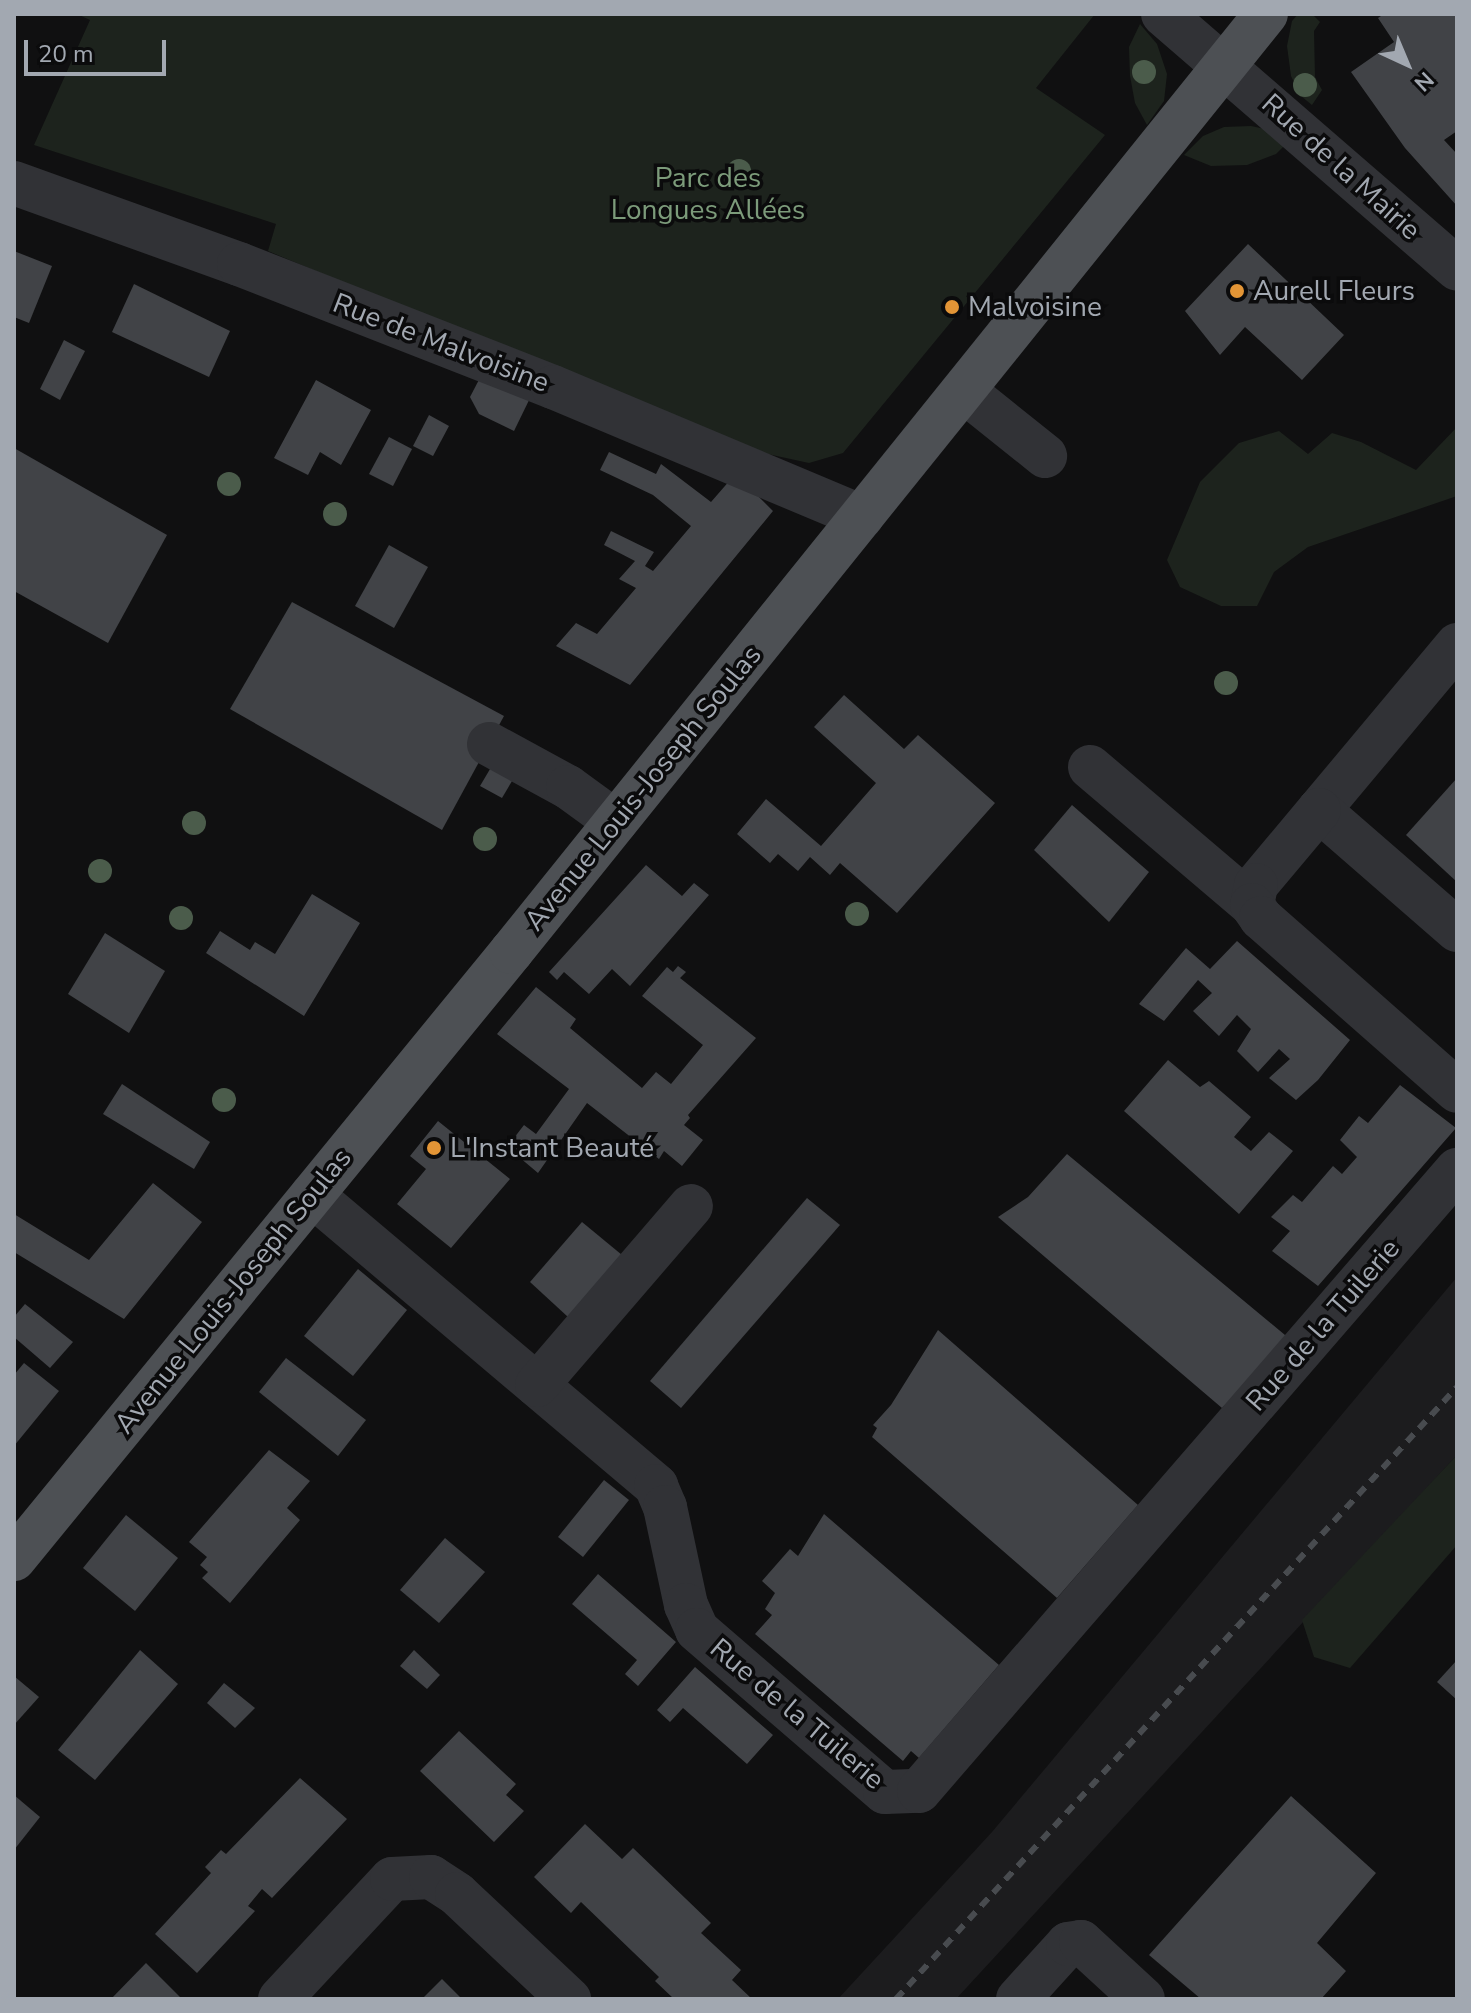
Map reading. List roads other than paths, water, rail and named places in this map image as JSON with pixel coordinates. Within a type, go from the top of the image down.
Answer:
[{"type":"main road","name":"Avenue Louis-Joseph Soulas","points":[[14,1559],[616,822],[1266,14]]},
{"type":"street","name":"Rue de la Mairie","points":[[1163,14],[1226,65],[1457,269]]},
{"type":"street","name":"Rue de Malvoisine","points":[[14,183],[239,264],[553,387],[862,517]]},
{"type":"street","points":[[964,391],[1045,456]]},
{"type":"street","points":[[1252,905],[1256,885],[1457,645]]},
{"type":"street","points":[[489,744],[568,787],[616,822]]},
{"type":"street","points":[[1090,767],[1252,905],[1261,918],[1457,1091]]},
{"type":"street","points":[[1319,810],[1457,930]]},
{"type":"street","name":"Rue de la Tuilerie","points":[[312,1195],[656,1486],[665,1507],[686,1605],[697,1630],[885,1792],[919,1791],[1457,1170]]},
{"type":"street","points":[[537,1385],[691,1206]]},
{"type":"street","points":[[280,1999],[392,1879],[431,1877],[457,1894],[569,1999]]},
{"type":"street","points":[[1018,1999],[1068,1944],[1081,1942],[1128,1985]]},
{"type":"railway","points":[[896,1999],[1457,1387]]},
{"type":"place","name":"Aurell Fleurs","points":[[1237,291]]},
{"type":"place","name":"Malvoisine","points":[[952,307]]},
{"type":"place","name":"L'Instant Beauté","points":[[434,1148]]},
{"type":"park label","name":"Parc des Longues Allées","points":[[708,194]]}]
